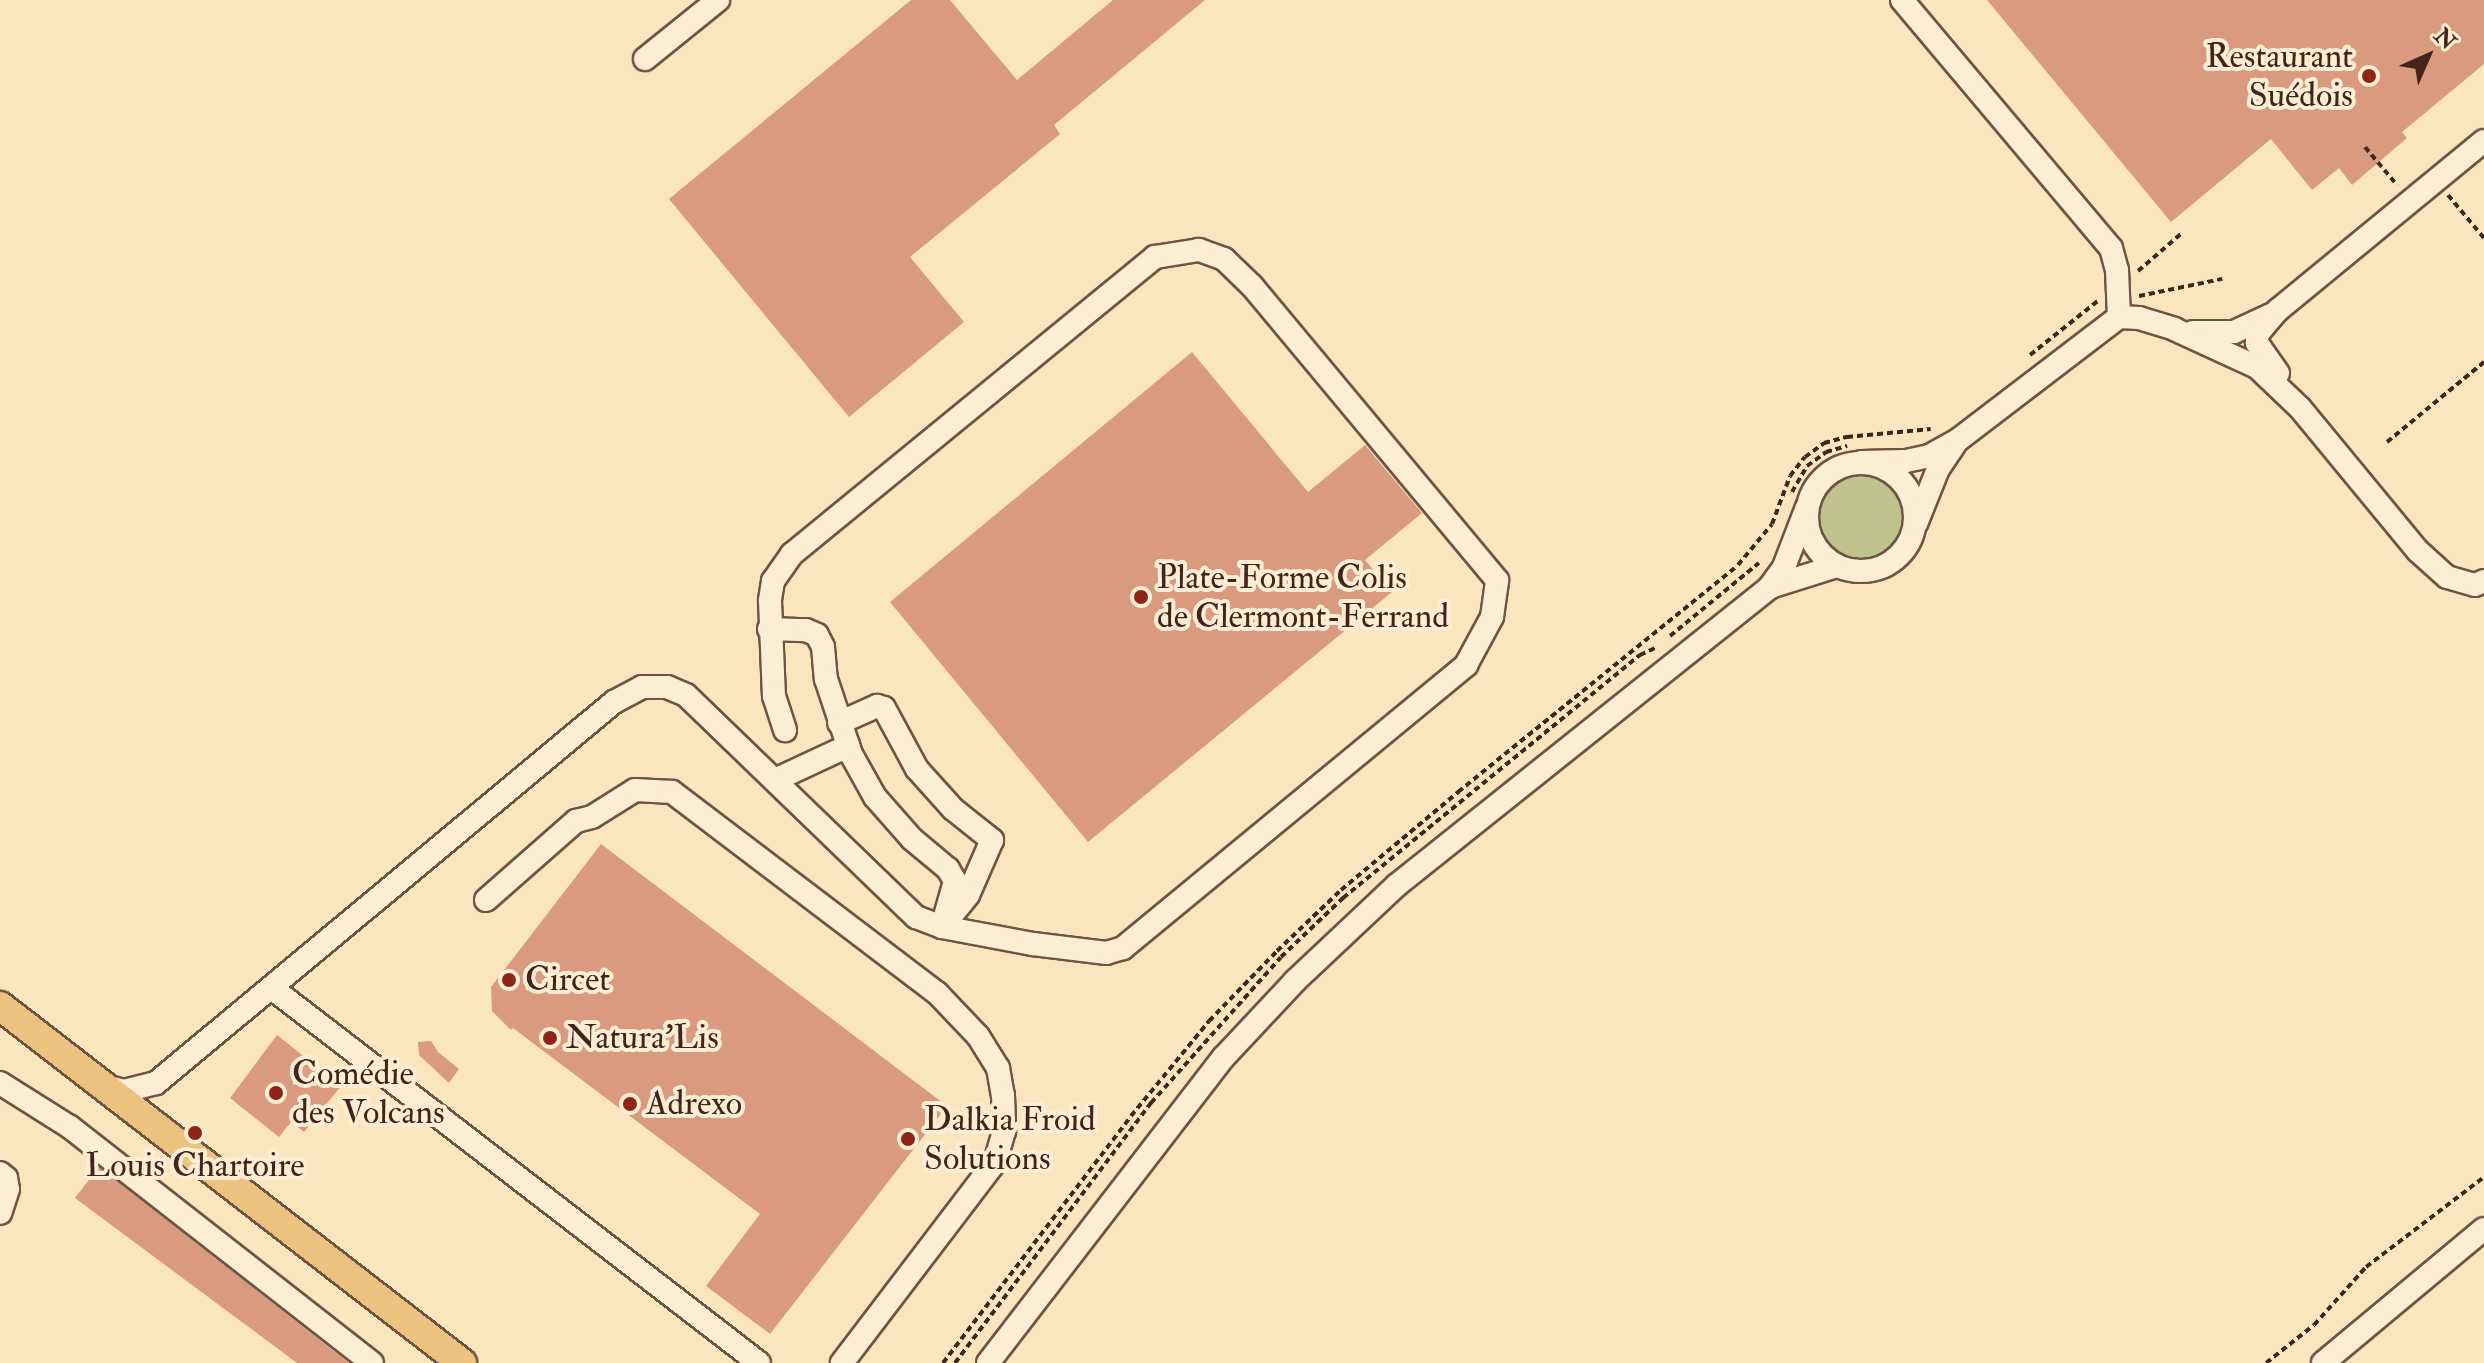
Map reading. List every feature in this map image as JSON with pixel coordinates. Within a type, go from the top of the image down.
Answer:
[{"type":"main road","points":[[0,1006],[462,1363]]},
{"type":"street","points":[[645,59],[718,0]]},
{"type":"street","points":[[1902,0],[2111,248],[2119,317]]},
{"type":"street","points":[[2484,141],[2278,310],[2257,335],[2257,343],[2300,408],[2418,551],[2447,577],[2475,585],[2484,581]]},
{"type":"street","points":[[104,1086],[124,1091],[156,1083],[273,989],[614,702],[642,687],[667,687],[686,695],[916,917],[942,927],[1106,953],[1123,948],[1466,665],[1492,617],[1497,580],[1252,286],[1224,259],[1199,250],[1155,257],[792,554],[773,581],[769,629],[774,696],[785,730]]},
{"type":"street","points":[[2174,329],[2219,334],[2234,332],[2278,310]]},
{"type":"street","points":[[988,1363],[1224,1057],[1316,960],[1397,885],[1769,588],[1784,567],[1814,489],[1826,475],[1843,466],[1861,462],[1906,461],[1929,456],[1958,440],[2119,317],[2139,318],[2174,329],[2257,367],[2300,408]]},
{"type":"street","points":[[1807,507],[1807,525],[1812,542],[1822,556],[1854,572],[1887,566],[1900,557],[1915,529],[1938,469],[1958,440]]},
{"type":"street","points":[[1861,462],[1892,472],[1904,483],[1916,513],[1915,529]]},
{"type":"street","points":[[1769,588],[1837,566]]},
{"type":"street","points":[[769,629],[806,630],[817,635],[823,647],[826,679],[839,723],[875,797],[912,839],[948,869],[955,881],[942,927]]},
{"type":"street","points":[[839,723],[877,706],[884,708],[917,769],[953,809],[992,840],[968,895],[942,927]]},
{"type":"street","points":[[775,780],[848,746]]},
{"type":"street","points":[[486,900],[576,821],[592,817],[635,790],[672,792],[937,993],[978,1036],[998,1068],[1003,1095],[1004,1131],[995,1162],[842,1363]]},
{"type":"street","points":[[273,989],[759,1363]]},
{"type":"street","points":[[0,1083],[70,1127],[372,1363]]},
{"type":"street","points":[[156,1083],[156,1105],[168,1135]]},
{"type":"street","points":[[0,1173],[6,1178],[8,1189],[0,1213]]},
{"type":"street","points":[[2323,1363],[2484,1229]]},
{"type":"path","points":[[2365,147],[2411,202]]},
{"type":"path","points":[[2436,181],[2484,238]]},
{"type":"path","points":[[2118,288],[2182,233]]},
{"type":"path","points":[[2387,442],[2484,362]]},
{"type":"path","points":[[2266,1363],[2314,1325],[2366,1267],[2484,1177]]},
{"type":"green space","points":[[1862,472],[1879,476],[1894,485],[1903,500],[1907,517],[1903,534],[1894,549],[1879,558],[1862,562],[1845,558],[1830,549],[1821,534],[1817,517],[1821,500],[1830,485],[1845,476]]},
{"type":"building","points":[[911,0],[950,0],[1017,80],[1113,0],[1205,0],[1054,125],[1060,134],[910,257],[964,322],[849,417],[669,199]]},
{"type":"building","points":[[1987,0],[2484,0],[2484,64],[2402,132],[2407,138],[2352,185],[2339,168],[2312,190],[2271,139],[2171,222]]},
{"type":"building","name":"Plate-Forme Colis de Clermont-Ferrand","points":[[1192,352],[1308,492],[1365,445],[1422,513],[1365,560],[1392,592],[1088,842],[890,602]]},
{"type":"building","points":[[601,844],[947,1106],[770,1334],[706,1286],[760,1214],[513,1028],[511,1030],[492,1011],[491,987]]},
{"type":"building","points":[[277,1035],[341,1086],[304,1132],[291,1122],[279,1137],[230,1098]]},
{"type":"building","points":[[431,1041],[438,1052],[459,1069],[449,1083],[419,1055],[418,1042]]},
{"type":"building","points":[[99,1167],[349,1363],[297,1363],[75,1198]]},
{"type":"place","name":"Restaurant Suédois","points":[[2369,76]]},
{"type":"place","name":"Plate-Forme Colis de Clermont-Ferrand","points":[[1141,597]]},
{"type":"place","name":"Circet","points":[[509,980]]},
{"type":"place","name":"Natura'Lis","points":[[550,1038]]},
{"type":"place","name":"Comédie des Volcans","points":[[276,1093]]},
{"type":"place","name":"Adrexo","points":[[630,1104]]},
{"type":"place","name":"Louis Chartoire","points":[[195,1133]]},
{"type":"place","name":"Dalkia Froid Solutions","points":[[908,1139]]}]
